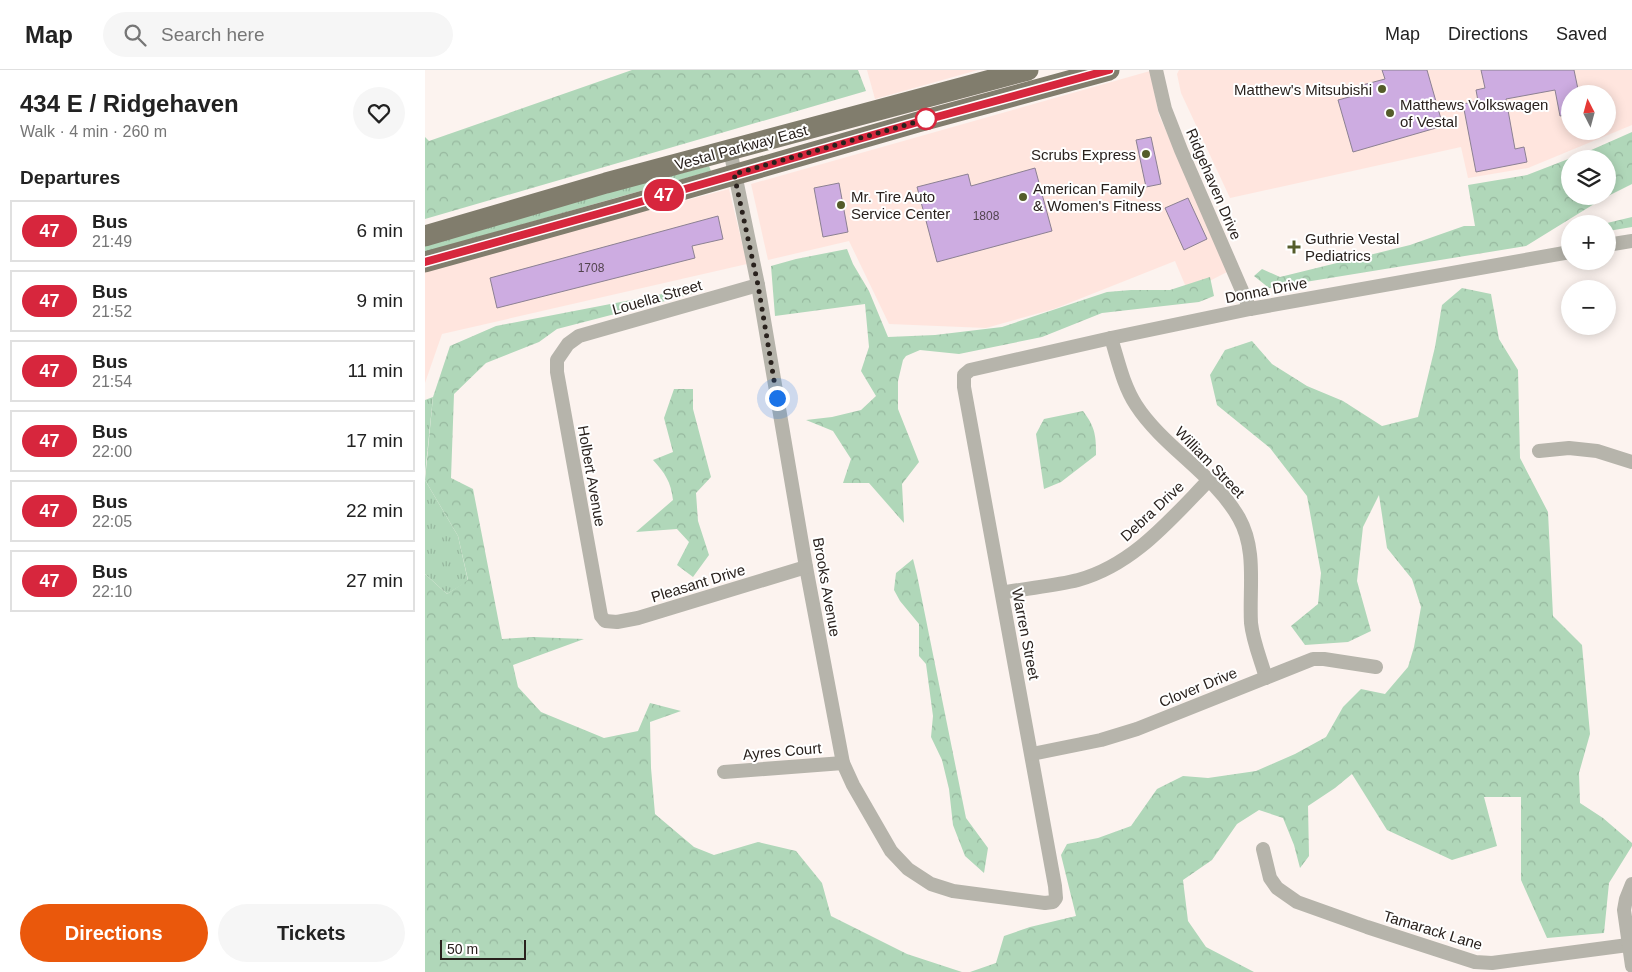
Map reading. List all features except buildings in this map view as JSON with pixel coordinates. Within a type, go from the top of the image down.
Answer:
[{"type":"main road","name":"Vestal Parkway East","points":[[425,236],[606,183],[1029,70]]},
{"type":"main road","name":"Vestal Parkway East","points":[[425,262],[918,122],[1109,70]]},
{"type":"street","name":"Ridgehaven Drive","points":[[1156,70],[1165,109],[1249,309]]},
{"type":"street","name":"Brooks Avenue","points":[[730,150],[758,285],[806,567],[843,763],[853,785],[891,851],[908,869],[931,884],[953,891],[1049,902]]},
{"type":"street","points":[[1616,244],[1632,241]]},
{"type":"street","name":"Donna Drive","points":[[970,370],[1249,309],[1561,254]]},
{"type":"street","name":"Louella Street","points":[[568,344],[579,336],[758,285]]},
{"type":"street","name":"William Street","points":[[1111,338],[1125,383],[1145,419],[1221,493],[1239,517],[1248,539],[1251,568],[1251,623],[1266,678]]},
{"type":"street","name":"Holbert Avenue","points":[[568,344],[557,360],[557,372],[601,616]]},
{"type":"street","name":"Warren Street","points":[[970,370],[964,375],[964,387],[1055,886],[1056,898],[1053,902],[1049,902]]},
{"type":"street","points":[[1539,450],[1569,448],[1597,451],[1632,462]]},
{"type":"street","name":"Debra Drive","points":[[1002,592],[1078,580],[1109,568],[1138,550],[1208,480]]},
{"type":"street","name":"Pleasant Drive","points":[[601,616],[605,621],[617,622],[638,618],[806,567]]},
{"type":"street","name":"Clover Drive","points":[[1032,754],[1101,740],[1137,729],[1313,659],[1376,667]]},
{"type":"street","name":"Ayres Court","points":[[724,772],[843,763]]},
{"type":"street","name":"Tamarack Lane","points":[[1263,849],[1270,878],[1277,888],[1297,902],[1475,962],[1492,963],[1628,945]]},
{"type":"street","points":[[1632,884],[1624,910],[1632,966]]},
{"type":"shaded area","points":[[867,70],[978,70],[875,99]]},
{"type":"shaded area","points":[[1179,70],[1632,70],[1632,125],[1616,132],[1616,85],[1561,85],[1561,140],[1596,140],[1572,150],[1561,150],[1561,154],[1528,168],[1468,178],[1461,147],[1230,198],[1181,93],[1177,74]]},
{"type":"shaded area","points":[[1150,71],[1159,115],[1229,271],[1188,292],[1175,261],[1054,309],[986,328],[889,324],[849,241],[768,260],[751,184]]},
{"type":"shaded area","points":[[729,189],[747,264],[442,334],[425,383],[425,272],[479,255]]},
{"type":"green space","points":[[632,70],[858,70],[866,91],[425,219],[425,137],[429,141]]},
{"type":"green space","points":[[1632,132],[1632,184],[1616,192],[1616,150],[1591,150]]},
{"type":"green space","points":[[1561,162],[1561,205],[1592,205],[1576,215],[1561,215],[1561,224],[1526,246],[1269,288],[1254,276],[1262,269],[1280,277],[1410,245],[1464,226],[1475,226],[1468,185],[1527,175]]},
{"type":"green space","points":[[709,166],[711,171],[425,252],[425,245],[528,213]]},
{"type":"green space","points":[[1632,217],[1632,227],[1616,230],[1616,221]]},
{"type":"green space","points":[[847,249],[853,264],[869,291],[888,337],[935,335],[1002,327],[1107,292],[1170,290],[1210,277],[1214,296],[1199,302],[1102,313],[1042,337],[959,354],[920,350],[906,356],[903,360],[898,381],[898,409],[919,462],[902,484],[904,523],[869,483],[843,483],[851,459],[833,431],[806,420],[832,417],[861,410],[876,396],[861,371],[869,347],[865,304],[775,316],[771,266]]},
{"type":"green space","points":[[1462,288],[1491,294],[1499,339],[1518,370],[1520,458],[1548,512],[1553,616],[1582,645],[1590,734],[1579,773],[1580,803],[1603,818],[1632,843],[1609,883],[1604,933],[1547,938],[1521,880],[1521,797],[1484,797],[1497,846],[1452,860],[1387,830],[1352,774],[1308,806],[1309,856],[1300,868],[1294,845],[1283,818],[1259,810],[1237,824],[1212,860],[1183,880],[1188,921],[1206,947],[1254,972],[970,972],[996,963],[1004,936],[1030,927],[1076,916],[1061,855],[1067,844],[1098,838],[1131,826],[1157,789],[1183,776],[1208,778],[1256,771],[1295,754],[1326,737],[1343,707],[1361,689],[1385,694],[1408,667],[1414,647],[1421,607],[1412,579],[1387,548],[1379,495],[1363,527],[1357,581],[1371,631],[1348,642],[1305,645],[1291,626],[1318,604],[1321,573],[1307,496],[1270,448],[1217,405],[1210,375],[1225,350],[1252,341],[1272,364],[1307,386],[1343,401],[1382,426],[1418,417],[1435,347],[1442,305]]},
{"type":"green space","points":[[683,290],[696,293],[557,329],[539,342],[486,363],[454,394],[451,478],[473,489],[502,639],[533,637],[584,639],[513,665],[518,687],[541,712],[604,738],[638,731],[650,703],[681,711],[650,722],[655,814],[694,847],[714,855],[758,842],[796,851],[822,883],[831,916],[907,954],[962,972],[425,972],[425,574],[447,594],[468,580],[458,536],[425,480],[433,397],[450,346],[496,326]]},
{"type":"green space","points":[[674,389],[693,389],[693,409],[711,477],[696,493],[698,521],[709,555],[693,577],[677,565],[689,542],[677,529],[636,532],[673,500],[667,478],[653,460],[673,452],[664,418]]},
{"type":"green space","points":[[433,397],[425,474],[425,400]]},
{"type":"green space","points":[[1083,411],[1094,432],[1096,455],[1061,482],[1044,489],[1036,434],[1044,419]]},
{"type":"green space","points":[[425,480],[458,536],[468,581],[447,594],[425,574]]},
{"type":"green space","points":[[913,559],[966,818],[988,848],[984,873],[965,856],[953,825],[949,789],[942,760],[931,737],[933,716],[926,664],[919,656],[919,624],[900,601],[894,590],[896,573]]},
{"type":"bus line","name":"47","points":[[425,262],[918,122],[1109,70]]},
{"type":"place","name":"Matthew's Mitsubishi","points":[[1382,89]]},
{"type":"place","name":"Matthews Volkswagen of Vestal","points":[[1390,113]]},
{"type":"place","name":"Scrubs Express","points":[[1146,154]]},
{"type":"place","name":"American Family & Women's Fitness","points":[[1023,197]]},
{"type":"place","name":"Mr. Tire Auto Service Center","points":[[841,205]]},
{"type":"place","name":"Guthrie Vestal Pediatrics","points":[[1294,247]]},
{"type":"route","points":[[777,398],[758,285],[734,174],[934,117],[926,119]]}]
